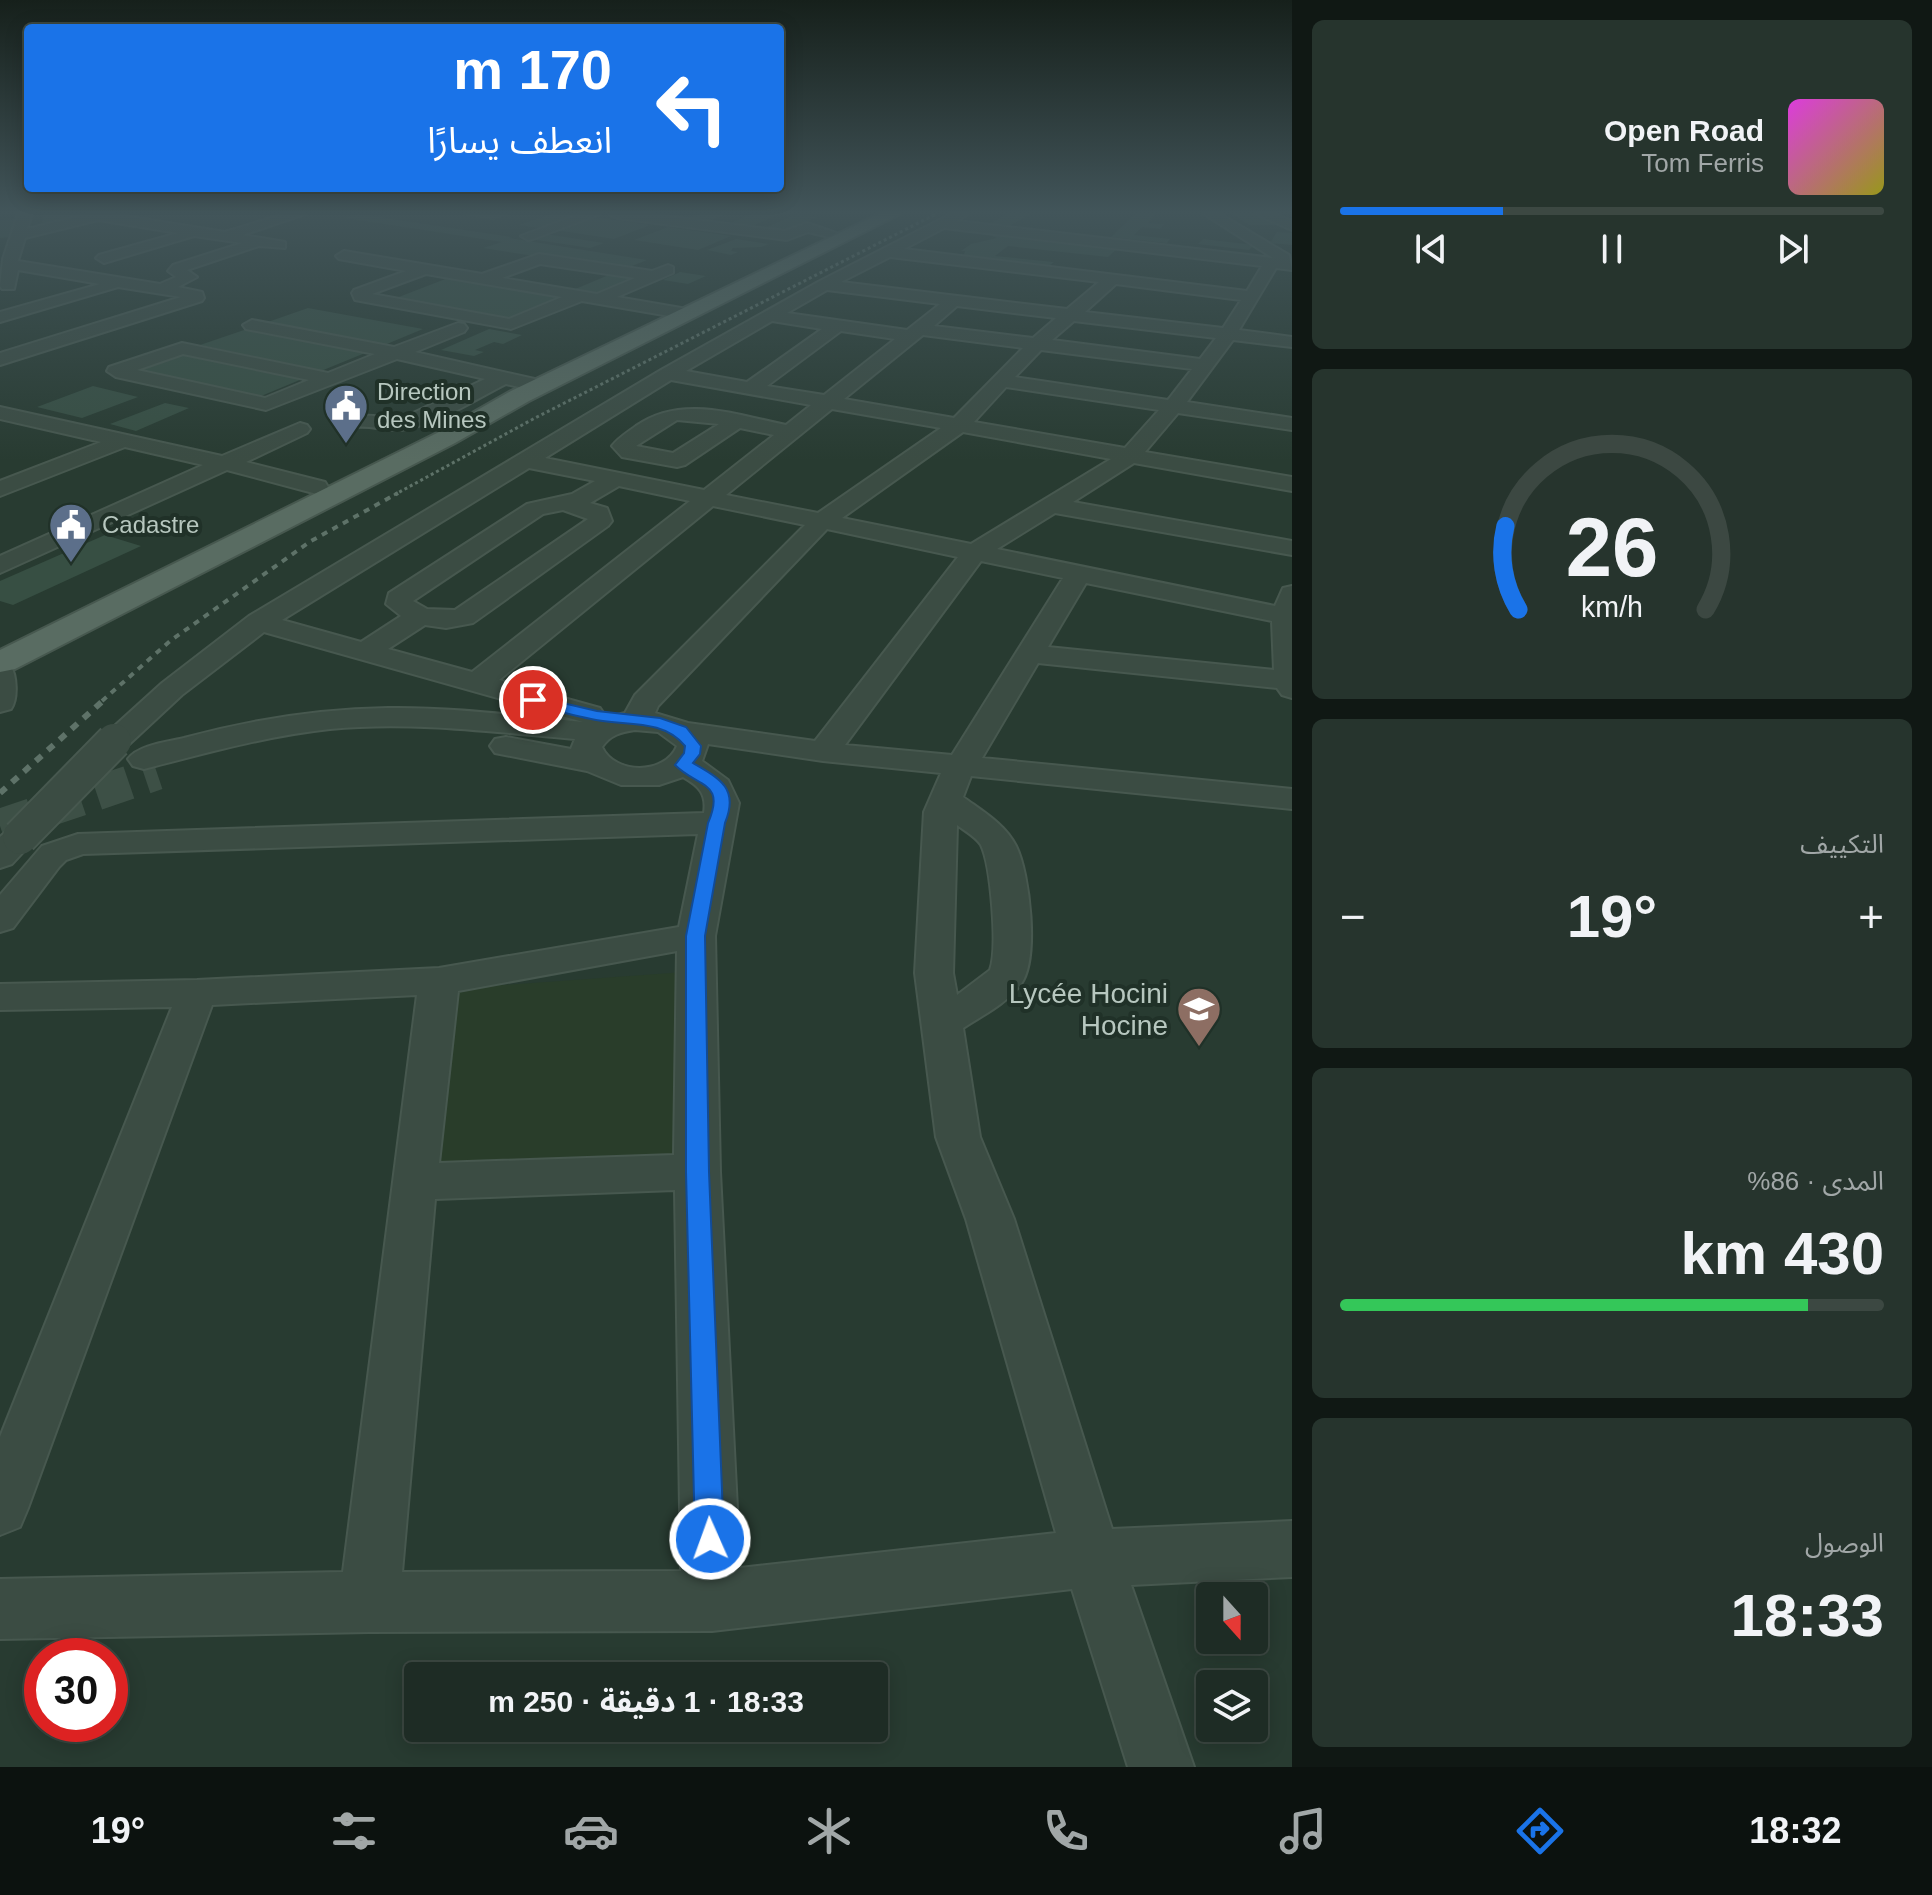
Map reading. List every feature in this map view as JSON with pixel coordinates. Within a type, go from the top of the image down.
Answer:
[{"type":"main road","points":[[677,313],[704,296]]},
{"type":"main road","points":[[1,658],[521,381],[713,296]]},
{"type":"main road","points":[[1,658],[446,438],[521,381]]},
{"type":"street","points":[[0,317],[74,296]]},
{"type":"street","points":[[0,359],[197,296]]},
{"type":"street","points":[[361,296],[511,324],[579,296]]},
{"type":"street","points":[[583,296],[677,313]]},
{"type":"street","points":[[599,299],[605,296]]},
{"type":"street","points":[[10,847],[114,741],[182,681],[259,622],[523,460],[805,296]]},
{"type":"street","points":[[932,296],[1076,310]]},
{"type":"street","points":[[963,296],[1232,329],[1292,332]]},
{"type":"street","points":[[638,721],[646,701],[820,523],[958,426],[1037,344],[1092,296]]},
{"type":"street","points":[[642,777],[672,771],[685,763],[823,752],[974,553],[1130,456],[1205,365],[1232,329],[1251,296]]},
{"type":"street","points":[[476,684],[955,300]]},
{"type":"street","points":[[770,316],[1205,365]]},
{"type":"street","points":[[252,325],[521,381]]},
{"type":"street","points":[[751,388],[839,325]]},
{"type":"street","points":[[331,379],[182,348],[116,371],[263,404],[331,379],[458,328]]},
{"type":"street","points":[[1232,329],[1292,342]]},
{"type":"street","points":[[668,374],[1292,484]]},
{"type":"street","points":[[349,422],[368,417],[390,424],[412,421],[521,381]]},
{"type":"street","points":[[1001,381],[1292,424]]},
{"type":"street","points":[[0,413],[228,461],[317,487]]},
{"type":"street","points":[[735,422],[790,432]]},
{"type":"street","points":[[0,565],[300,429]]},
{"type":"street","points":[[0,489],[122,441]]},
{"type":"street","points":[[523,460],[820,523],[1079,573],[1289,604],[1290,685],[1030,654]]},
{"type":"street","points":[[567,504],[599,513],[600,521],[463,617],[446,620],[420,616],[399,604],[398,599],[535,509],[567,504],[614,480]]},
{"type":"street","points":[[1052,505],[1292,548]]},
{"type":"street","points":[[472,550],[604,582]]},
{"type":"street","points":[[1079,573],[953,783],[941,812],[934,973],[958,1137],[990,1219],[1092,1558],[1161,1767]]},
{"type":"street","points":[[364,652],[420,616]]},
{"type":"street","points":[[259,622],[561,708],[669,725],[681,731],[823,752],[953,783],[1292,799]]},
{"type":"street","points":[[0,703],[1,658]]},
{"type":"street","points":[[561,708],[597,741],[614,773],[642,777],[674,792],[717,823]]},
{"type":"street","points":[[151,766],[268,746],[361,737],[481,743],[597,741],[638,721]]},
{"type":"street","points":[[681,731],[693,746],[685,763]]},
{"type":"street","points":[[685,763],[705,775],[720,790],[724,806],[717,823],[696,936],[697,1172],[712,1601]]},
{"type":"street","points":[[943,1022],[1010,972],[1014,950],[1000,848],[953,783]]},
{"type":"street","points":[[0,920],[54,853],[78,844],[717,823]]},
{"type":"street","points":[[0,997],[197,993],[439,981],[696,936]]},
{"type":"street","points":[[369,1602],[439,981]]},
{"type":"street","points":[[0,1508],[197,993]]},
{"type":"street","points":[[414,1182],[697,1172]]},
{"type":"street","points":[[0,1609],[369,1602],[712,1601],[1092,1558],[1292,1549]]},
{"type":"green space","points":[[685,972],[686,1156],[426,1165],[447,989]]},
{"type":"building","points":[[400,296],[560,297],[505,320],[391,300]]},
{"type":"building","points":[[308,308],[423,329],[382,346],[265,323]]},
{"type":"building","points":[[247,329],[365,353],[321,371],[200,345]]},
{"type":"building","points":[[489,329],[522,335],[503,344],[494,342],[475,350],[484,352],[474,356],[441,350]]},
{"type":"building","points":[[183,354],[302,379],[254,399],[132,373]]},
{"type":"building","points":[[93,386],[138,397],[82,418],[37,407]]},
{"type":"building","points":[[165,403],[189,408],[136,431],[110,424]]},
{"type":"building","name":"Cadastre","points":[[105,535],[141,546],[13,605],[0,601],[0,581]]},
{"type":"tunnel","points":[[0,826],[157,773]]},
{"type":"railway","points":[[394,495],[535,418],[774,296]]},
{"type":"railway","points":[[102,701],[170,641],[311,541],[398,493]]},
{"type":"railway","points":[[0,793],[105,699]]},
{"type":"place","name":"Direction des Mines","points":[[346,445]]},
{"type":"place","name":"Cadastre","points":[[71,564]]},
{"type":"place","name":"Lycée Hocini Hocine","points":[[1199,1048]]},
{"type":"route","points":[[533,700],[579,713],[655,722],[681,731],[689,737],[693,746],[692,754],[683,765],[705,775],[720,790],[723,798],[724,806],[717,823],[696,936],[697,1172],[710,1539]]}]
